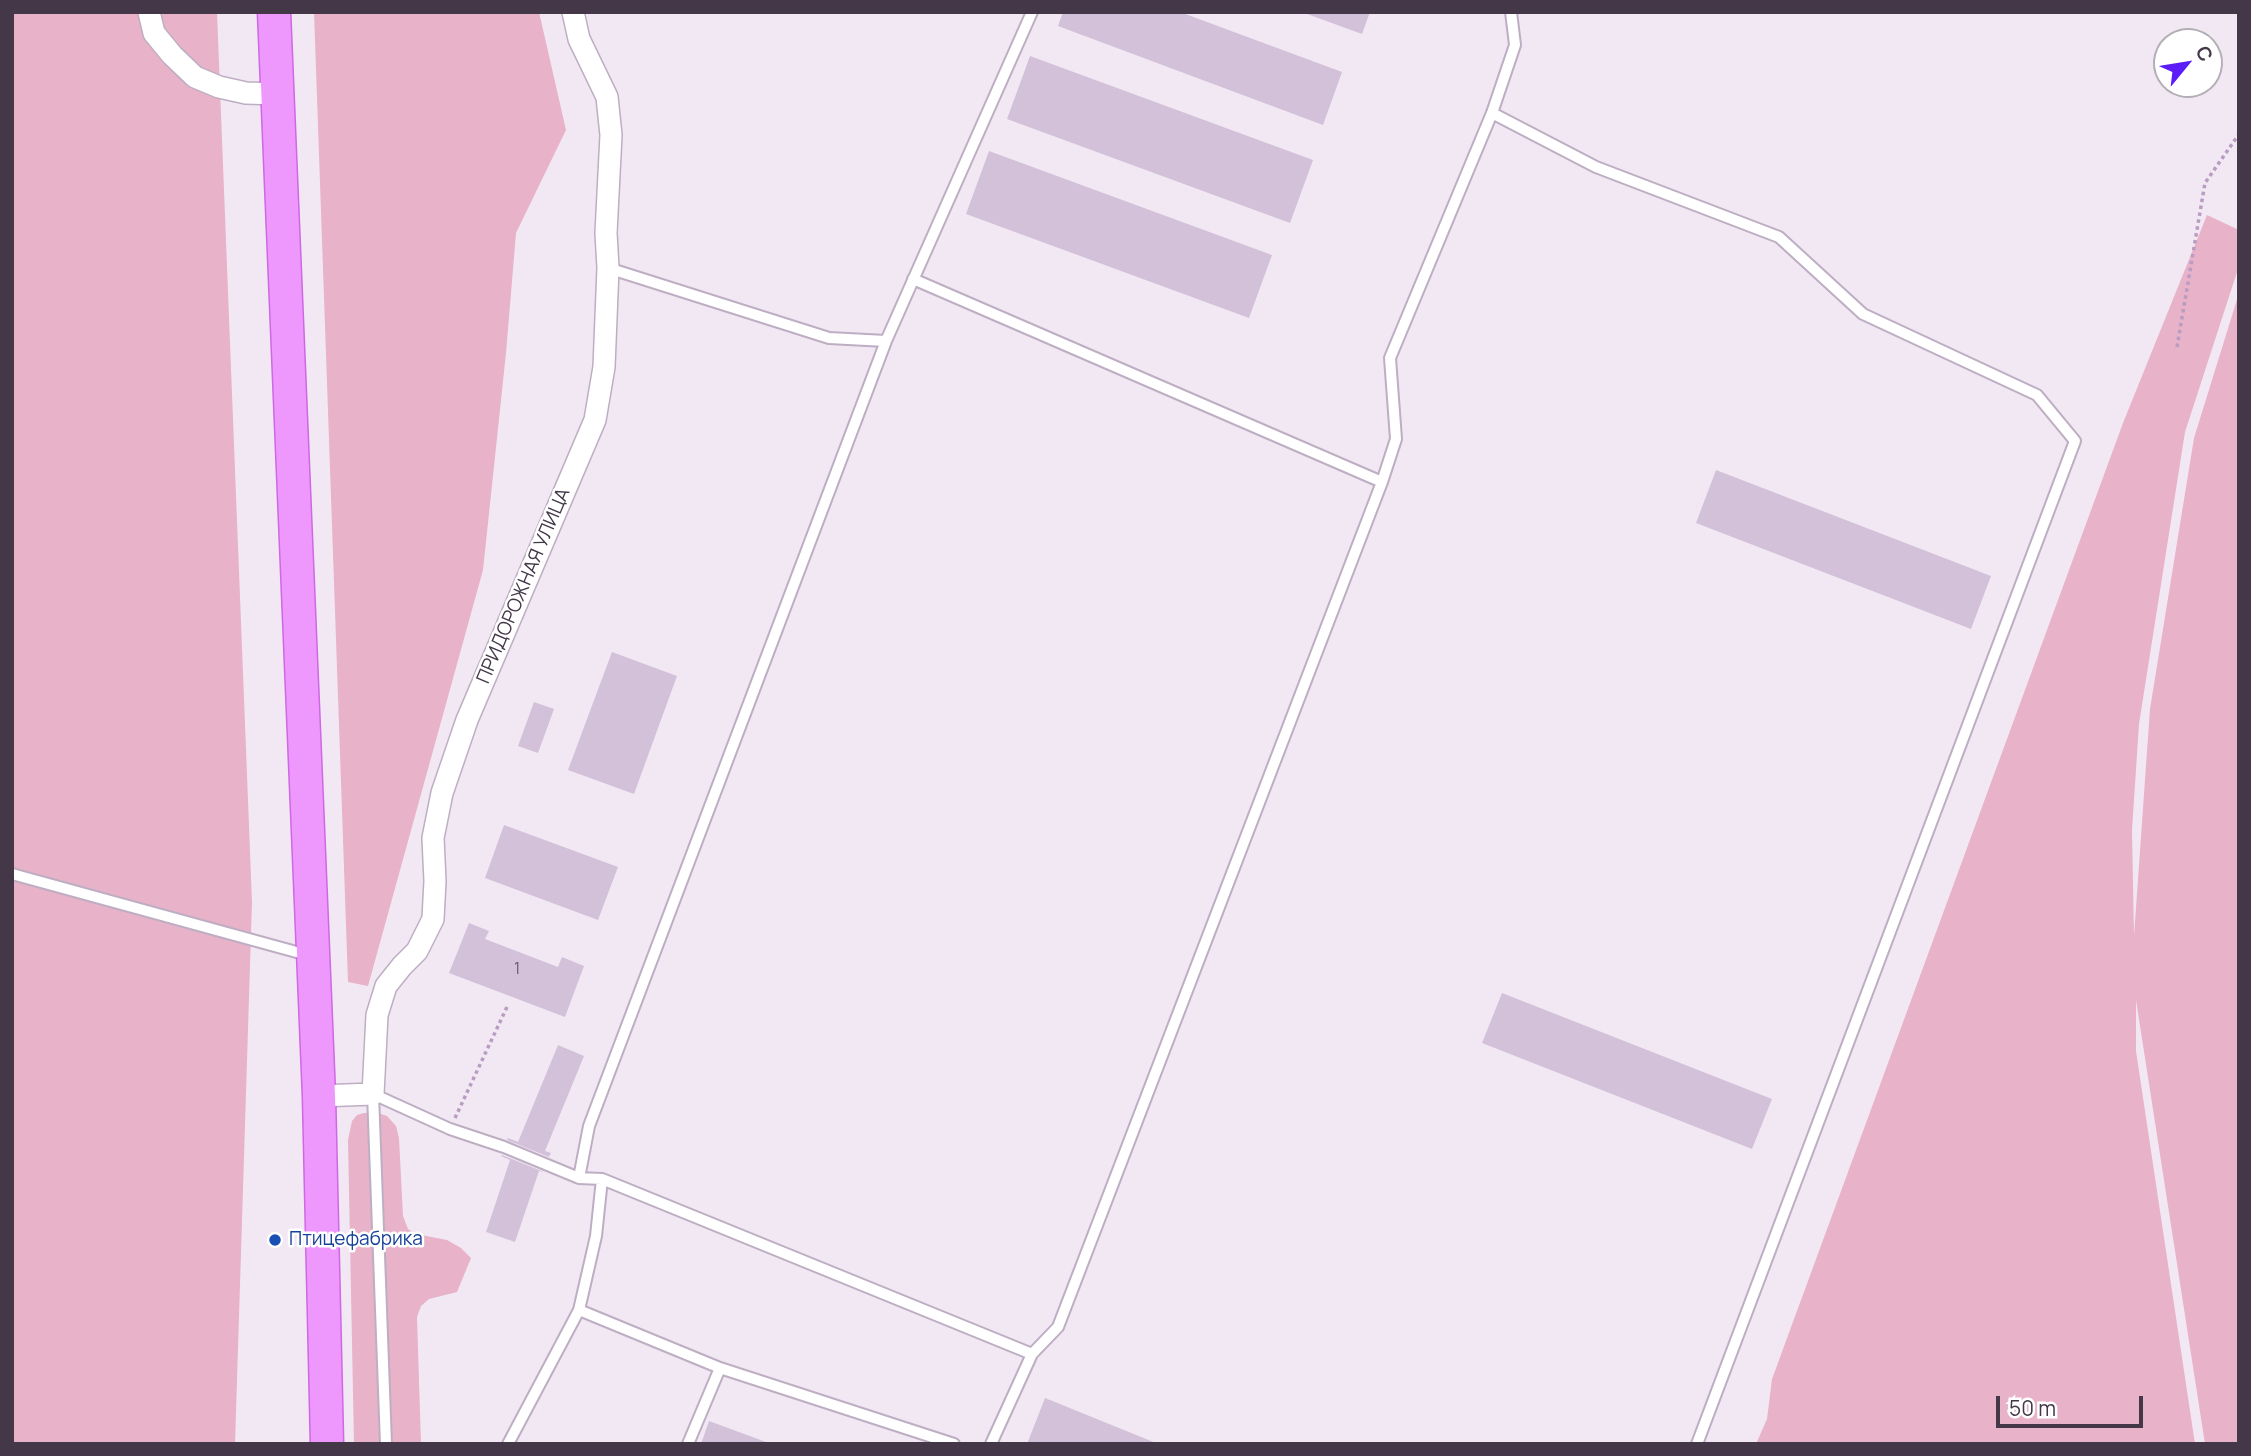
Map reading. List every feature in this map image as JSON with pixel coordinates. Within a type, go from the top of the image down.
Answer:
[{"type":"main road","points":[[274,12],[319,1096],[327,1444]]},
{"type":"street","points":[[149,12],[154,33],[195,77],[219,87],[246,93],[278,94]]},
{"type":"street","name":"ПРИДОРОЖНАЯ УЛИЦА","points":[[373,1094],[377,1015],[386,986],[417,951],[433,919],[433,838],[442,793],[467,720],[595,420],[604,367],[611,135],[607,97],[579,39],[573,12]]},
{"type":"street","points":[[319,1096],[373,1094]]},
{"type":"lane","points":[[579,1178],[589,1126],[886,341],[1032,12]]},
{"type":"lane","points":[[991,1444],[1032,1354],[1058,1327],[1382,482],[1396,439],[1391,358],[1492,113],[1515,45],[1511,12]]},
{"type":"lane","points":[[1492,113],[1596,167],[1779,237],[1863,314],[2037,396],[2075,441],[1697,1444]]},
{"type":"lane","points":[[608,268],[829,338],[886,341]]},
{"type":"lane","points":[[913,279],[1382,482]]},
{"type":"lane","points":[[12,874],[313,957]]},
{"type":"lane","points":[[386,1444],[373,1094],[450,1129],[504,1147],[579,1178],[602,1179],[1032,1354]]},
{"type":"lane","points":[[508,1444],[579,1310],[596,1236],[602,1179]]},
{"type":"lane","points":[[579,1310],[719,1368],[954,1444]]},
{"type":"lane","points":[[688,1444],[719,1368]]},
{"type":"path","points":[[2177,347],[2204,183],[2239,134]]},
{"type":"path","points":[[450,1129],[507,1007]]},
{"type":"shaded area","points":[[12,12],[217,12],[252,902],[235,1444],[12,1444]]},
{"type":"shaded area","points":[[314,12],[539,12],[566,130],[516,233],[483,570],[368,986],[348,982]]},
{"type":"shaded area","points":[[2207,215],[2239,230],[2239,266],[2185,432],[2139,724],[2132,830],[2134,936],[2150,709],[2194,438],[2239,293],[2239,1444],[2205,1444],[2136,1000],[2136,1051],[2195,1444],[1756,1444],[1767,1419],[1772,1379],[2123,423]]},
{"type":"shaded area","points":[[364,1113],[387,1116],[396,1126],[403,1216],[408,1229],[416,1234],[447,1240],[471,1258],[457,1292],[429,1299],[421,1306],[417,1317],[421,1444],[354,1444],[348,1140],[352,1121],[357,1115]]},
{"type":"building","points":[[1063,12],[1180,12],[1342,72],[1323,125],[1058,26]]},
{"type":"building","points":[[1307,12],[1370,12],[1362,34]]},
{"type":"building","points":[[1030,56],[1313,160],[1290,223],[1007,119]]},
{"type":"building","points":[[989,151],[1272,255],[1249,318],[966,214]]},
{"type":"building","points":[[1716,470],[1991,576],[1971,629],[1696,523]]},
{"type":"building","points":[[612,652],[677,676],[634,794],[568,770]]},
{"type":"building","points":[[534,702],[554,709],[538,753],[518,746]]},
{"type":"building","points":[[504,825],[618,867],[598,920],[485,878]]},
{"type":"building","points":[[469,923],[489,931],[485,939],[558,967],[562,957],[584,966],[565,1017],[449,973]]},
{"type":"building","points":[[1502,993],[1772,1099],[1752,1149],[1482,1043]]},
{"type":"building","points":[[558,1045],[584,1056],[545,1151],[551,1153],[549,1157],[507,1140],[508,1138],[518,1142]]},
{"type":"building","points":[[502,1155],[544,1172],[539,1171],[515,1242],[486,1232],[510,1160]]},
{"type":"building","points":[[1045,1398],[1156,1443],[1156,1444],[1027,1444]]},
{"type":"building","points":[[709,1421],[766,1442],[766,1444],[701,1444]]},
{"type":"place","name":"Птицефабрика","points":[[275,1240]]}]
